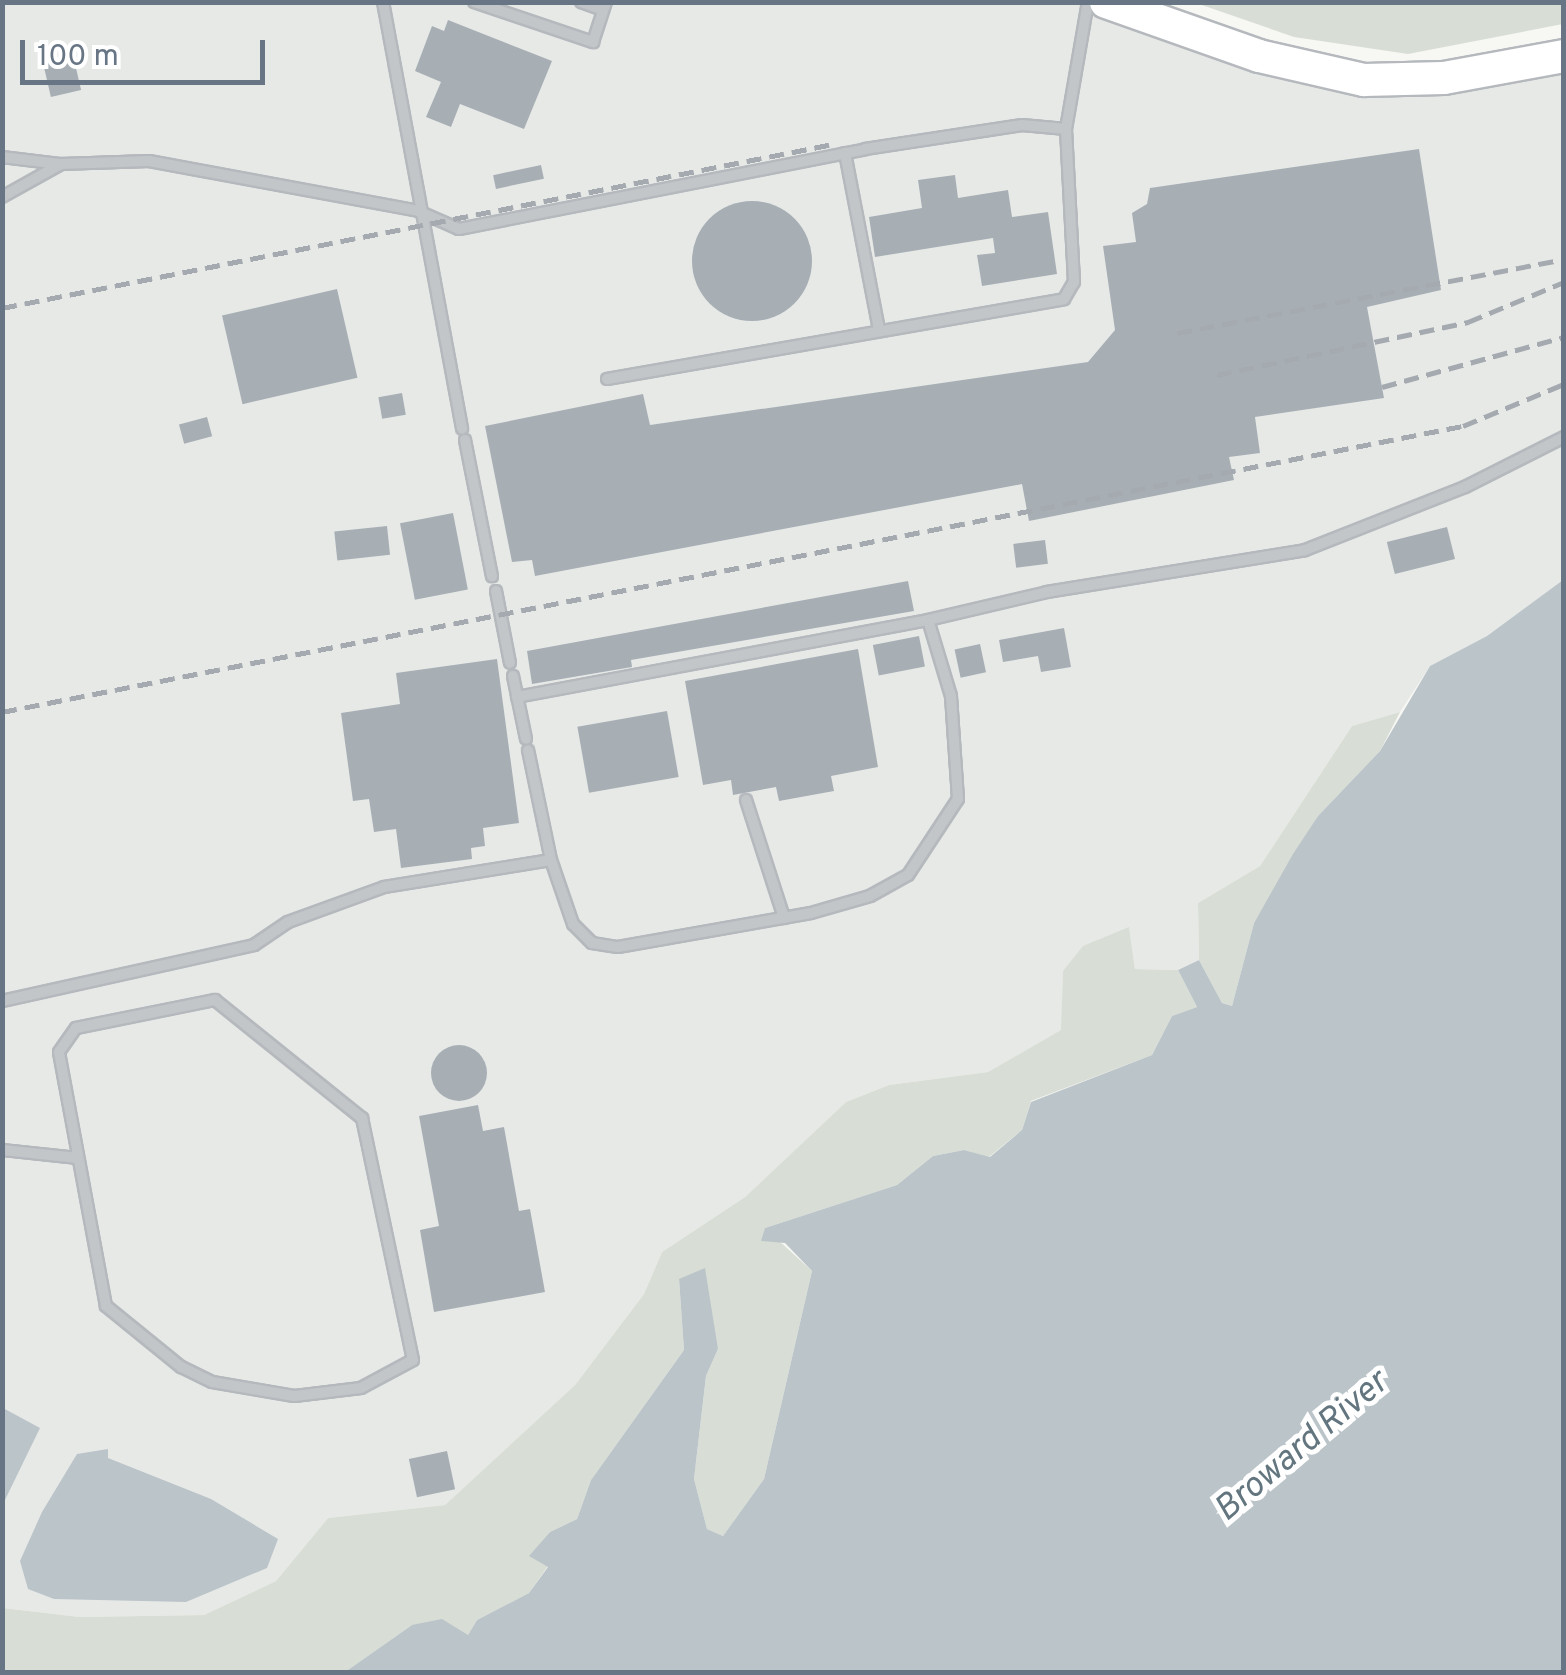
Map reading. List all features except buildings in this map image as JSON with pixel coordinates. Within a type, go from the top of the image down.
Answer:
[{"type":"main road","points":[[1106,2],[1277,62],[1364,80],[1444,78],[1564,56]]},
{"type":"lane","points":[[383,2],[418,212],[492,576]]},
{"type":"lane","points":[[474,2],[593,42],[604,6],[581,2]]},
{"type":"lane","points":[[607,380],[1071,294],[1066,129],[1088,2]]},
{"type":"lane","points":[[2,156],[61,164],[149,161],[418,212],[459,229],[844,153],[1022,125],[1066,129]]},
{"type":"lane","points":[[844,153],[880,329]]},
{"type":"lane","points":[[2,197],[61,164]]},
{"type":"lane","points":[[517,697],[928,620],[1048,592],[1305,550],[1465,487],[1564,438]]},
{"type":"lane","points":[[496,591],[510,663]]},
{"type":"lane","points":[[513,676],[551,860],[573,924],[592,943],[618,947],[784,918],[870,896],[908,875],[958,799],[951,696],[928,620]]},
{"type":"lane","points":[[746,800],[784,918]]},
{"type":"lane","points":[[2,1002],[254,945],[288,922],[384,887],[551,860]]},
{"type":"lane","points":[[198,1002],[224,1005],[362,1118],[413,1360],[332,1396],[256,1394],[180,1366],[106,1306],[78,1158],[59,1052],[67,1034],[198,1002]]},
{"type":"lane","points":[[2,1150],[78,1158]]},
{"type":"shaded area","points":[[1080,2],[1281,73],[1563,65],[1563,580],[1487,636],[1430,666],[1400,712],[1352,726],[1260,866],[1198,903],[1199,960],[1178,970],[1135,969],[1129,928],[1063,971],[1062,1030],[988,1072],[889,1085],[846,1102],[745,1197],[662,1252],[644,1294],[575,1385],[445,1505],[328,1518],[276,1581],[204,1615],[80,1617],[3,1608],[3,3]]},
{"type":"shaded area","points":[[1196,3],[1563,3],[1563,24],[1408,54],[1294,37]]},
{"type":"shaded area","points":[[1400,712],[1380,751],[1318,816],[1254,923],[1232,1006],[1222,1003],[1199,960],[1198,903],[1260,866],[1352,726]]},
{"type":"shaded area","points":[[1129,927],[1135,969],[1178,970],[1197,1007],[1172,1016],[1152,1055],[1031,1101],[1022,1130],[989,1157],[964,1150],[933,1156],[897,1185],[765,1228],[812,1271],[764,1479],[723,1536],[707,1529],[694,1479],[706,1376],[718,1349],[679,1279],[684,1350],[591,1480],[577,1519],[550,1532],[530,1556],[548,1566],[529,1593],[477,1620],[468,1635],[412,1625],[345,1672],[3,1672],[3,1608],[80,1617],[204,1615],[276,1581],[328,1518],[445,1505],[575,1385],[644,1294],[662,1252],[745,1197],[846,1102],[889,1085],[988,1072],[1061,1030],[1063,971],[1083,946]]},
{"type":"water","name":"Broward River","points":[[1563,580],[1563,1672],[345,1672],[412,1625],[442,1619],[468,1635],[477,1620],[529,1593],[548,1567],[529,1556],[550,1532],[577,1519],[591,1480],[684,1350],[679,1279],[705,1268],[718,1349],[706,1376],[694,1479],[707,1529],[723,1536],[764,1479],[812,1271],[785,1243],[761,1241],[765,1228],[897,1185],[933,1156],[964,1150],[990,1157],[1022,1130],[1031,1102],[1152,1055],[1172,1016],[1197,1007],[1178,970],[1199,960],[1222,1003],[1232,1006],[1254,923],[1293,854],[1318,816],[1380,751],[1430,666],[1487,636]]},
{"type":"water","points":[[3,1408],[40,1428],[3,1504]]},
{"type":"water","points":[[108,1449],[108,1458],[211,1499],[278,1539],[267,1568],[186,1602],[54,1599],[28,1589],[20,1561],[42,1512],[77,1454]]},
{"type":"railway","points":[[2,308],[833,144]]},
{"type":"railway","points":[[1177,333],[1564,259]]},
{"type":"railway","points":[[1217,375],[1468,322],[1564,282]]},
{"type":"railway","points":[[1382,387],[1564,337]]},
{"type":"railway","points":[[2,712],[1463,426],[1564,384]]}]
